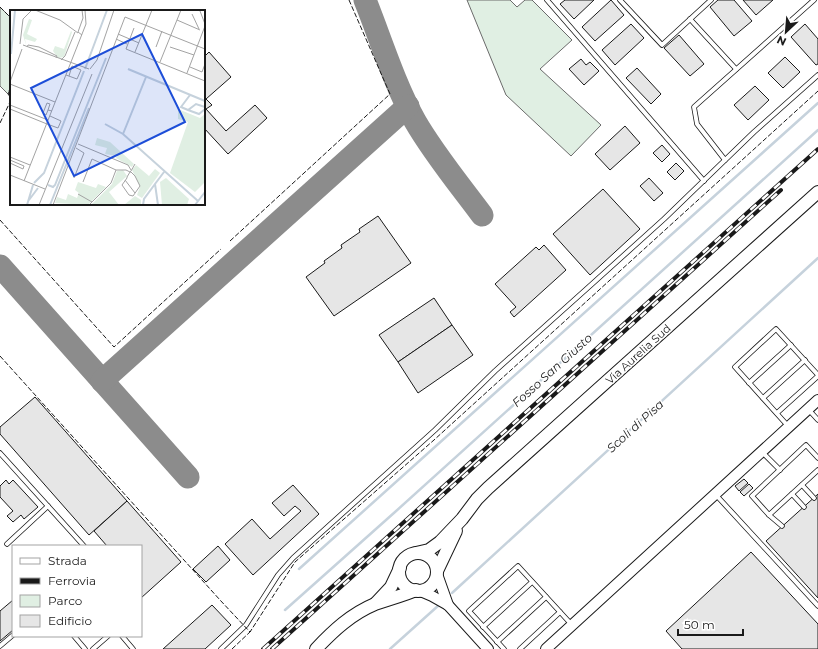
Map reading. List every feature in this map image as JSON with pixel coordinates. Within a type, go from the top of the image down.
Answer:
[{"type":"main road","name":"Via Aurelia Sud","points":[[462,519],[488,488],[818,192]]},
{"type":"main road","points":[[375,604],[388,591],[400,568],[409,555],[429,550],[434,547],[446,537],[462,519]]},
{"type":"main road","points":[[316,649],[346,620],[358,612],[375,604],[424,589],[432,585],[462,519]]},
{"type":"main road","points":[[416,553],[422,553],[430,557],[435,563],[437,573]]},
{"type":"main road","points":[[400,568],[402,582],[407,587],[417,590]]},
{"type":"street","points":[[546,649],[818,400]]},
{"type":"street","points":[[437,573],[448,606]]},
{"type":"street","points":[[417,590],[432,596],[448,606],[488,649]]},
{"type":"lane","points":[[547,0],[704,180]]},
{"type":"lane","points":[[620,0],[662,45],[711,0]]},
{"type":"lane","points":[[725,160],[697,124],[694,107],[814,0]]},
{"type":"lane","points":[[690,19],[736,70]]},
{"type":"lane","points":[[221,649],[246,625],[278,575],[293,558],[435,430],[495,371],[592,284],[754,132],[818,76]]},
{"type":"lane","points":[[777,413],[818,376],[776,329],[735,367],[749,383],[789,426]]},
{"type":"lane","points":[[749,383],[791,345]]},
{"type":"lane","points":[[763,398],[805,360]]},
{"type":"lane","points":[[808,409],[818,420]]},
{"type":"lane","points":[[782,526],[752,496],[806,446],[818,458]]},
{"type":"lane","points":[[762,451],[780,470]]},
{"type":"lane","points":[[0,453],[83,545]]},
{"type":"lane","points":[[770,515],[818,470]]},
{"type":"lane","points":[[802,485],[814,498]]},
{"type":"lane","points":[[792,494],[804,507]]},
{"type":"lane","points":[[716,495],[818,606]]},
{"type":"lane","points":[[7,544],[48,506]]},
{"type":"lane","points":[[504,649],[468,611],[518,566],[572,625]]},
{"type":"lane","points":[[483,627],[532,582]]},
{"type":"lane","points":[[497,642],[546,597]]},
{"type":"lane","points":[[520,649],[560,612]]},
{"type":"lane","points":[[0,646],[12,636]]},
{"type":"lane","points":[[75,637],[85,649]]},
{"type":"lane","points":[[93,649],[107,637]]},
{"type":"lane","points":[[123,637],[133,649]]},
{"type":"green space","points":[[467,0],[510,0],[517,7],[525,0],[532,0],[572,40],[540,69],[601,125],[571,156],[506,95]]},
{"type":"green space","points":[[0,7],[10,17],[10,89],[8,94],[0,86]]},
{"type":"building","points":[[565,0],[594,0],[574,19],[560,4]]},
{"type":"building","points":[[611,0],[624,15],[595,41],[582,27]]},
{"type":"building","points":[[718,0],[734,0],[752,21],[734,36],[710,7]]},
{"type":"building","points":[[743,0],[773,0],[756,15]]},
{"type":"building","points":[[631,24],[644,38],[615,65],[602,50]]},
{"type":"building","points":[[805,24],[818,39],[818,64],[816,65],[791,37]]},
{"type":"building","points":[[679,35],[704,64],[690,76],[664,48]]},
{"type":"building","points":[[209,52],[231,77],[206,99],[212,105],[206,109],[226,131],[255,105],[267,118],[228,154],[205,129],[205,56]]},
{"type":"building","points":[[785,57],[800,72],[783,88],[768,73]]},
{"type":"building","points":[[581,59],[586,65],[590,62],[599,71],[584,85],[569,69]]},
{"type":"building","points":[[637,68],[661,94],[651,104],[626,78]]},
{"type":"building","points":[[755,86],[769,100],[748,120],[734,105]]},
{"type":"building","points":[[625,126],[640,143],[610,170],[595,154]]},
{"type":"building","points":[[662,145],[670,154],[662,162],[653,153]]},
{"type":"building","points":[[676,163],[684,171],[675,180],[667,172]]},
{"type":"building","points":[[649,178],[663,193],[654,201],[640,186]]},
{"type":"building","points":[[603,189],[640,229],[590,275],[553,234]]},
{"type":"building","points":[[378,216],[411,263],[334,316],[306,277],[342,248],[341,245],[360,232],[359,229]]},
{"type":"building","points":[[544,245],[566,270],[514,317],[510,312],[516,307],[495,284],[536,247],[539,250]]},
{"type":"building","points":[[434,298],[452,325],[398,362],[379,335]]},
{"type":"building","points":[[452,325],[473,355],[418,393],[398,362]]},
{"type":"building","points":[[35,397],[127,501],[89,535],[0,434],[0,427]]},
{"type":"building","points":[[744,479],[748,483],[739,491],[735,486]]},
{"type":"building","points":[[6,480],[9,484],[13,480],[38,507],[24,519],[21,515],[13,522],[7,516],[13,511],[0,497],[0,486]]},
{"type":"building","points":[[749,484],[753,488],[744,496],[740,492]]},
{"type":"building","points":[[293,485],[319,514],[253,575],[225,544],[252,519],[270,539],[301,511],[295,506],[284,516],[272,503]]},
{"type":"building","points":[[818,494],[818,598],[766,541]]},
{"type":"building","points":[[127,501],[181,562],[142,597],[142,545],[106,545],[94,531]]},
{"type":"building","points":[[218,546],[230,560],[206,582],[193,569]]},
{"type":"building","points":[[751,552],[818,624],[818,649],[682,649],[666,631]]},
{"type":"building","points":[[12,601],[12,631],[0,641],[0,611]]},
{"type":"building","points":[[212,605],[231,625],[205,649],[163,649]]},
{"type":"waterway","points":[[299,569],[818,103]]},
{"type":"waterway","name":"Fosso San Giusto","points":[[285,610],[818,130]]},
{"type":"waterway","name":"Scoli di Pisa","points":[[452,593],[818,258]]},
{"type":"waterway","points":[[390,649],[439,605]]},
{"type":"taxiway","points":[[365,0],[407,107],[438,157],[482,215]]},
{"type":"taxiway","points":[[102,381],[408,106]]},
{"type":"taxiway","points":[[0,266],[188,477]]},
{"type":"railway","points":[[263,649],[818,149]]},
{"type":"railway","points":[[272,649],[781,190]]},
{"type":"fence","points":[[230,241],[390,94],[349,0]]},
{"type":"fence","points":[[0,7],[10,17]]},
{"type":"fence","points":[[10,89],[8,94],[10,97]]},
{"type":"fence","points":[[0,356],[250,632],[295,562],[434,440],[818,91]]},
{"type":"fence","points":[[0,123],[10,102]]},
{"type":"fence","points":[[0,220],[114,347],[221,249]]},
{"type":"fence","points":[[232,649],[251,631]]}]
